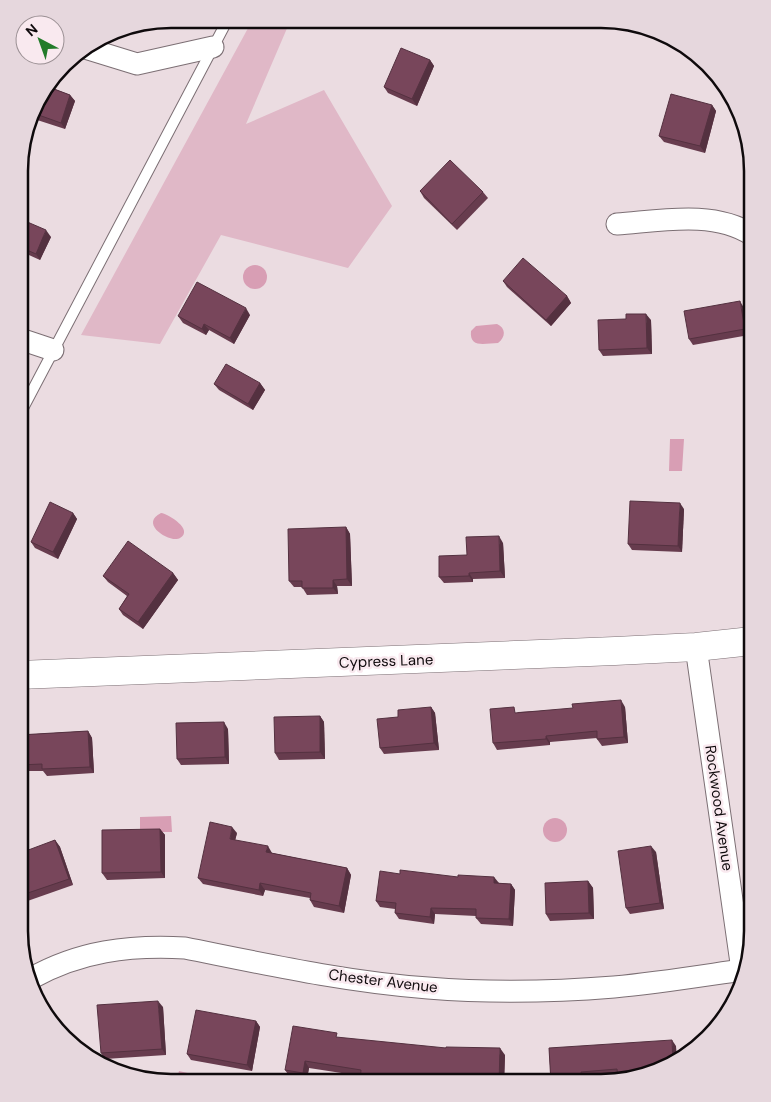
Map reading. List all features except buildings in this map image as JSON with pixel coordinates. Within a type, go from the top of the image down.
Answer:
[{"type":"street","points":[[94,51],[137,64],[213,47]]},
{"type":"street","points":[[617,224],[696,218],[720,221],[744,230]]},
{"type":"street","points":[[28,342],[53,350]]},
{"type":"street","name":"Cypress Lane","points":[[28,675],[605,652],[743,642]]},
{"type":"street","name":"Rockwood Avenue","points":[[696,646],[741,960]]},
{"type":"street","name":"Chester Avenue","points":[[35,976],[43,971],[81,957],[122,949],[158,947],[185,948],[355,980],[428,988],[503,992],[614,987],[738,971]]},
{"type":"lane","points":[[28,398],[224,27]]},
{"type":"shaded area","points":[[249,27],[288,27],[246,124],[324,90],[392,206],[348,268],[221,235],[160,344],[81,335]]},
{"type":"shaded area","points":[[255,265],[263,269],[267,277],[263,285],[255,289],[247,285],[243,277],[247,269]]},
{"type":"shaded area","points":[[497,324],[504,333],[498,343],[479,344],[471,337],[471,331],[476,326]]},
{"type":"shaded area","points":[[670,439],[684,439],[682,471],[669,471]]},
{"type":"shaded area","points":[[161,513],[179,523],[184,531],[184,535],[176,539],[164,536],[158,532],[153,522],[155,517]]},
{"type":"shaded area","points":[[171,816],[172,832],[140,832],[140,817]]},
{"type":"shaded area","points":[[555,818],[563,822],[567,830],[563,838],[555,842],[547,838],[543,830],[547,822]]},
{"type":"shaded area","points":[[179,1071],[192,1074],[178,1074]]}]
